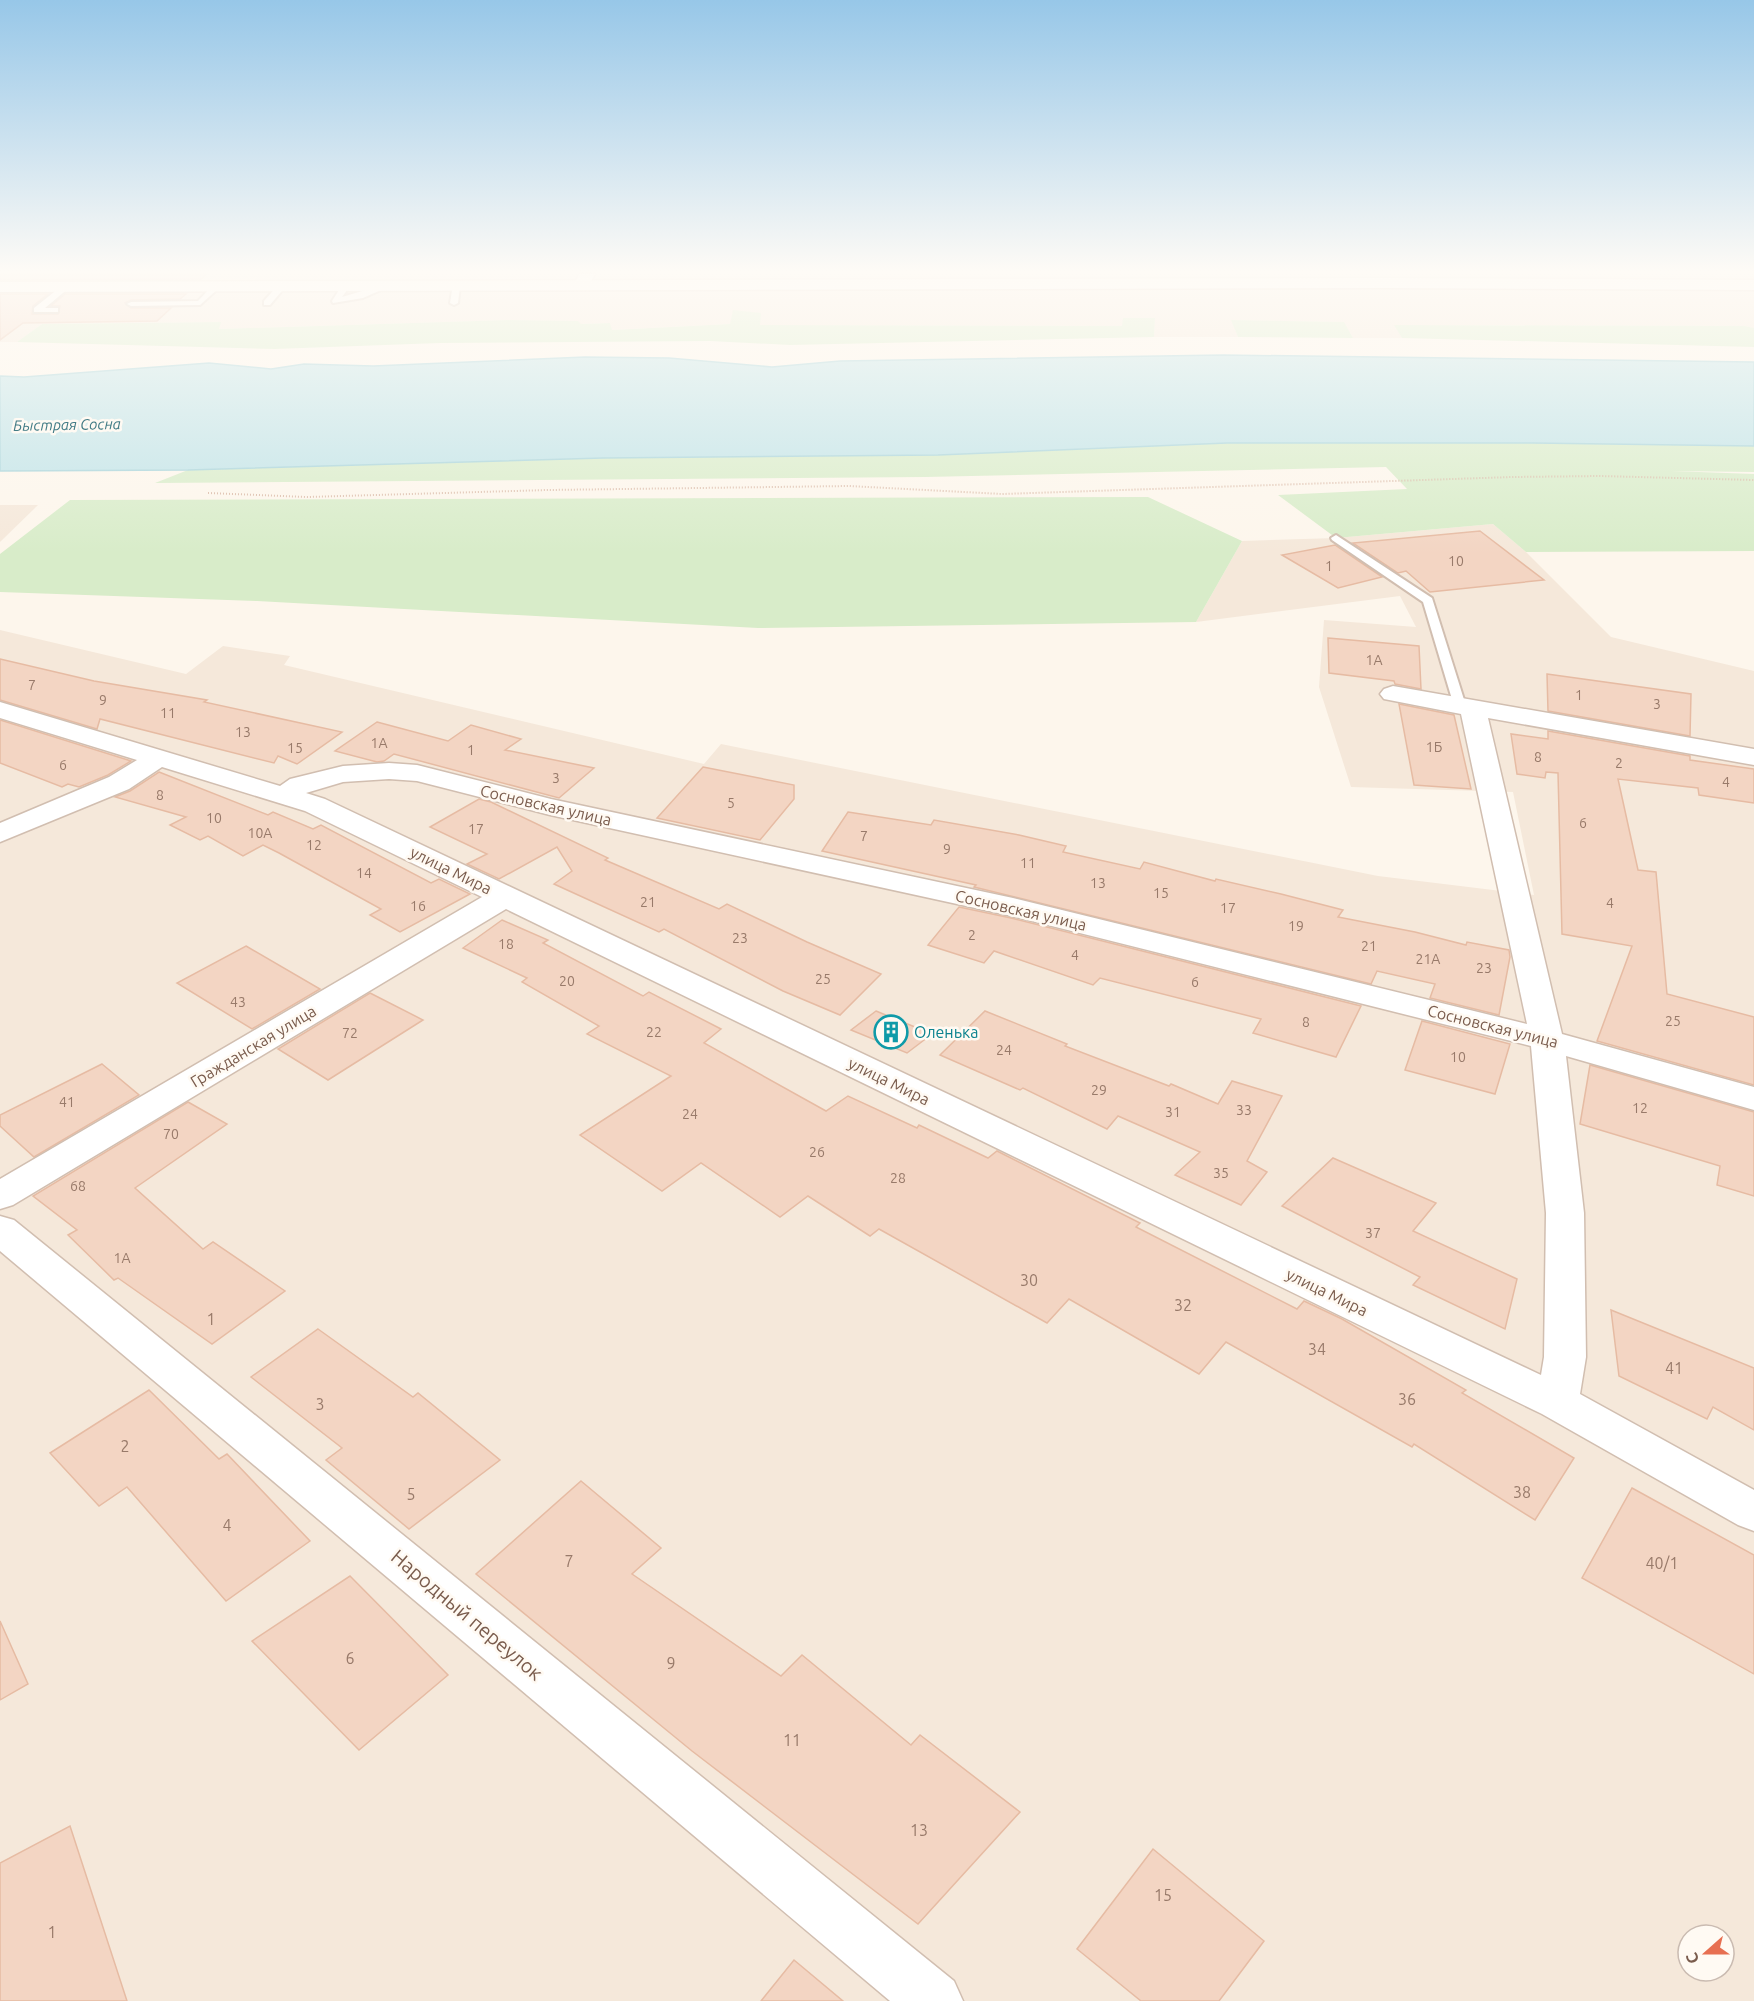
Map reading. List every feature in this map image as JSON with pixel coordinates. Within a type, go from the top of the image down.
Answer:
[{"type":"street","points":[[1393,694],[1754,757]]},
{"type":"street","points":[[1466,707],[1547,1040],[1565,1213],[1565,1357],[1557,1402]]},
{"type":"street","name":"улица Мира","points":[[0,710],[315,805],[1557,1402],[1754,1512]]},
{"type":"street","points":[[0,833],[118,783],[158,758]]},
{"type":"street","name":"Сосновская улица","points":[[284,795],[300,785],[343,774],[389,771],[417,773],[550,807],[1013,906],[1547,1040],[1754,1100]]},
{"type":"street","name":"Гражданская улица","points":[[0,1196],[506,896]]},
{"type":"street","name":"Народный переулок","points":[[0,1230],[934,2001]]},
{"type":"lane","points":[[1336,538],[1428,600],[1466,707]]},
{"type":"path","points":[[208,493],[307,497],[548,490],[849,486],[1002,494],[1514,477],[1600,476],[1754,480]]},
{"type":"shaded area","points":[[0,505],[38,505],[0,542]]},
{"type":"shaded area","points":[[1493,524],[1526,552],[1611,637],[1754,671],[1754,2001],[0,2001],[0,630],[186,674],[223,646],[290,656],[284,665],[704,764],[721,744],[1378,876],[1534,895],[1513,792],[1351,787],[1319,687],[1324,620],[1416,627],[1400,596],[1196,622],[1242,541],[1336,538]]},
{"type":"green space","points":[[1227,443],[1754,446],[1754,472],[1671,471],[1754,474],[1754,551],[1526,552],[1493,524],[1336,538],[1278,495],[1407,489],[1386,467],[925,477],[155,483],[188,470],[603,458],[938,455]]},
{"type":"green space","points":[[1148,497],[1242,541],[1196,622],[758,628],[257,601],[0,592],[0,554],[70,500]]},
{"type":"water","name":"Быстрая Сосна","points":[[151,367],[1754,367],[1754,446],[1227,443],[938,455],[603,458],[188,470],[0,471],[0,376],[24,377]]},
{"type":"building","points":[[1480,531],[1544,580],[1430,592],[1406,571],[1398,573],[1353,543]]},
{"type":"building","points":[[1335,545],[1382,577],[1338,588],[1282,555]]},
{"type":"building","points":[[1328,638],[1419,646],[1421,689],[1395,684],[1394,681],[1329,673]]},
{"type":"building","points":[[0,659],[94,681],[207,700],[204,702],[342,732],[297,764],[278,756],[274,763],[100,719],[97,729],[0,700]]},
{"type":"building","points":[[1547,674],[1691,694],[1690,736],[1548,711]]},
{"type":"building","points":[[1399,704],[1454,715],[1471,789],[1414,785]]},
{"type":"building","points":[[0,720],[131,761],[108,775],[79,787],[68,784],[62,787],[0,763]]},
{"type":"building","points":[[377,722],[448,741],[471,725],[521,739],[505,750],[594,768],[559,798],[394,754],[384,761],[377,762],[335,751]]},
{"type":"building","points":[[1548,731],[1690,756],[1690,760],[1754,769],[1754,803],[1699,795],[1698,788],[1618,779],[1638,870],[1656,872],[1667,994],[1754,1017],[1754,1085],[1597,1041],[1632,946],[1562,934],[1558,773],[1546,772],[1545,778],[1517,774],[1511,734],[1548,739]]},
{"type":"building","points":[[703,767],[794,785],[794,799],[760,840],[657,818]]},
{"type":"building","points":[[159,772],[268,815],[273,812],[313,829],[321,825],[431,883],[439,879],[470,894],[400,932],[370,915],[381,909],[263,845],[243,856],[208,836],[200,840],[170,825],[186,817],[115,797],[130,791]]},
{"type":"building","points":[[479,799],[491,802],[608,858],[605,860],[719,909],[727,904],[881,974],[840,1015],[783,991],[664,929],[659,932],[554,884],[572,871],[557,847],[499,879],[467,864],[487,854],[430,827]]},
{"type":"building","points":[[848,812],[931,825],[934,820],[1019,835],[1066,846],[1063,852],[1140,869],[1144,862],[1215,881],[1216,879],[1343,910],[1338,917],[1415,932],[1466,945],[1467,942],[1509,950],[1510,957],[1499,1015],[1430,998],[1435,984],[1377,971],[1371,984],[974,887],[976,885],[822,851]]},
{"type":"building","points":[[959,907],[1361,1006],[1336,1057],[1253,1033],[1261,1019],[1100,978],[1093,985],[994,951],[984,963],[928,945]]},
{"type":"building","points":[[502,920],[548,940],[543,943],[643,996],[649,992],[721,1029],[704,1043],[826,1111],[848,1096],[917,1128],[919,1125],[988,1158],[997,1151],[1140,1223],[1136,1227],[1297,1309],[1304,1301],[1342,1319],[1466,1390],[1462,1393],[1574,1458],[1535,1520],[1414,1444],[1412,1447],[1226,1342],[1199,1374],[1069,1299],[1047,1323],[879,1229],[870,1236],[808,1196],[780,1217],[701,1163],[662,1191],[580,1135],[671,1076],[587,1034],[599,1026],[522,982],[527,978],[463,948]]},
{"type":"building","points":[[246,946],[320,989],[252,1029],[177,983]]},
{"type":"building","points":[[370,993],[423,1020],[328,1080],[278,1049]]},
{"type":"building","name":"Оленька","points":[[876,1011],[932,1034],[907,1053],[851,1030]]},
{"type":"building","points":[[985,1011],[1067,1044],[1065,1046],[1169,1086],[1171,1084],[1218,1104],[1232,1081],[1282,1096],[1247,1161],[1267,1172],[1241,1205],[1175,1175],[1200,1152],[1118,1116],[1107,1129],[1023,1088],[1020,1090],[940,1055]]},
{"type":"building","points":[[1422,1021],[1510,1044],[1495,1094],[1405,1070]]},
{"type":"building","points":[[102,1064],[139,1095],[34,1157],[0,1126],[0,1115]]},
{"type":"building","points":[[1590,1065],[1754,1112],[1754,1196],[1717,1185],[1720,1166],[1580,1124]]},
{"type":"building","points":[[188,1102],[227,1124],[135,1188],[203,1249],[213,1242],[285,1291],[212,1344],[118,1278],[114,1280],[68,1235],[77,1230],[33,1196]]},
{"type":"building","points":[[1333,1158],[1436,1203],[1413,1231],[1517,1279],[1505,1329],[1413,1285],[1420,1277],[1282,1206]]},
{"type":"building","points":[[1611,1310],[1754,1368],[1754,1430],[1713,1407],[1707,1419],[1619,1376]]},
{"type":"building","points":[[318,1329],[413,1397],[418,1393],[500,1460],[409,1529],[326,1460],[342,1448],[251,1377]]},
{"type":"building","points":[[149,1390],[219,1459],[227,1454],[310,1541],[226,1601],[127,1487],[99,1506],[50,1453]]},
{"type":"building","points":[[581,1481],[661,1548],[632,1574],[781,1676],[802,1655],[911,1745],[920,1735],[1020,1812],[918,1924],[692,1751],[476,1574]]},
{"type":"building","points":[[1632,1488],[1754,1555],[1754,1674],[1582,1578]]},
{"type":"building","points":[[350,1576],[448,1675],[359,1750],[252,1641]]},
{"type":"building","points":[[0,1621],[28,1684],[0,1700]]},
{"type":"building","points":[[70,1826],[127,2001],[0,2001],[0,1863]]},
{"type":"building","points":[[1153,1849],[1264,1941],[1219,2001],[1141,2001],[1077,1949]]},
{"type":"building","points":[[794,1960],[843,2001],[761,2001]]},
{"type":"place","name":"Оленька","points":[[891,1032]]}]
